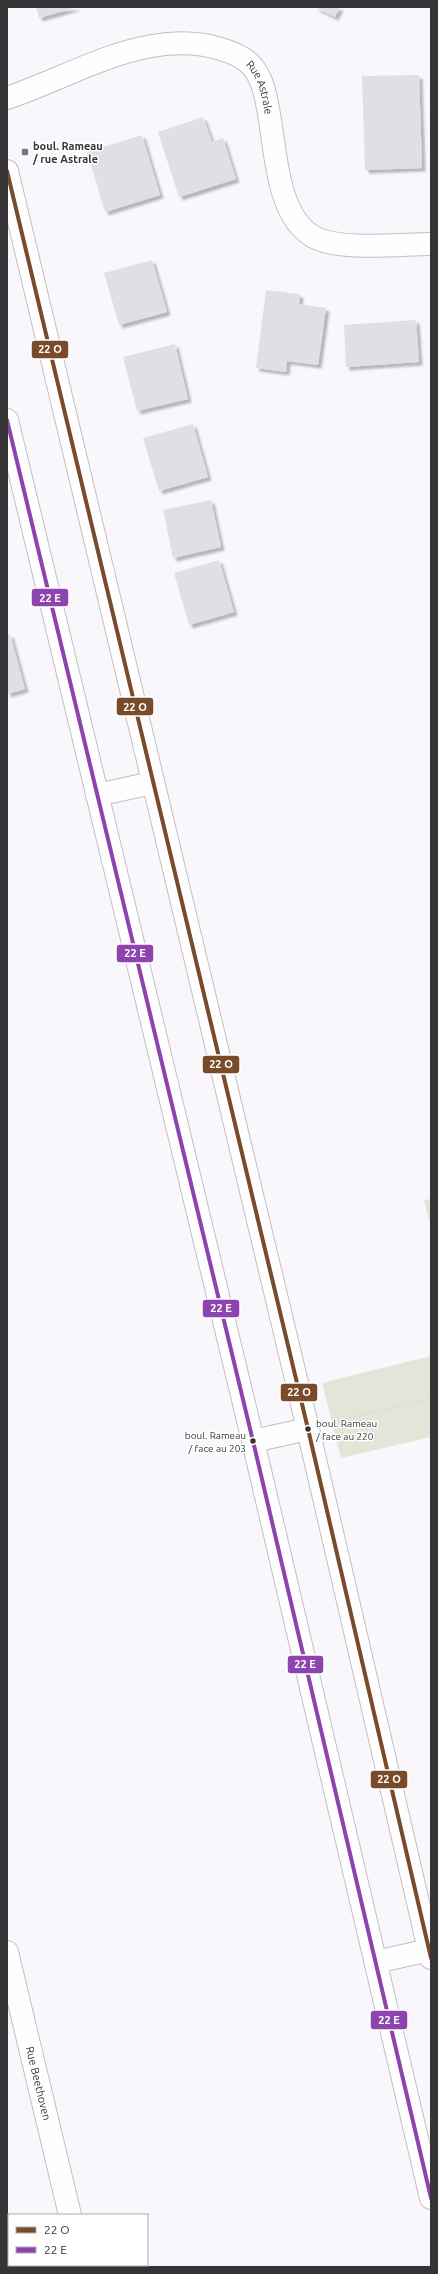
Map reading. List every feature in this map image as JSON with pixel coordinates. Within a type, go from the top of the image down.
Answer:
[{"type":"street","name":"Rue Astrale","points":[[7,98],[106,59],[151,46],[173,43],[191,44],[210,46],[228,51],[250,65],[262,85],[284,198],[294,219],[303,229],[313,237],[335,244],[431,244]]},
{"type":"street","points":[[7,171],[152,783],[318,1426],[430,1954],[376,1962]]},
{"type":"street","points":[[7,420],[253,1441],[431,2198]]},
{"type":"street","points":[[97,795],[152,783]]},
{"type":"street","points":[[253,1441],[318,1426]]},
{"type":"street","name":"Rue Beethoven","points":[[7,1952],[70,2214]]},
{"type":"path","points":[[318,1426],[431,1398]]},
{"type":"shaded area","points":[[431,1199],[431,1228],[424,1200]]},
{"type":"shaded area","points":[[431,1356],[431,1437],[341,1458],[322,1383]]},
{"type":"building","points":[[36,7],[78,7],[39,18]]},
{"type":"building","points":[[314,7],[340,7],[335,17]]},
{"type":"building","points":[[419,75],[422,168],[365,170],[362,76]]},
{"type":"building","points":[[203,117],[212,142],[223,138],[236,179],[179,197],[158,132]]},
{"type":"building","points":[[142,135],[160,195],[105,212],[87,152]]},
{"type":"building","points":[[152,260],[167,312],[119,325],[104,273]]},
{"type":"building","points":[[266,290],[300,294],[299,304],[326,308],[318,365],[287,361],[286,372],[256,368]]},
{"type":"building","points":[[416,320],[419,362],[346,367],[344,325]]},
{"type":"building","points":[[175,344],[188,399],[137,411],[123,357]]},
{"type":"building","points":[[193,424],[208,477],[159,491],[143,438]]},
{"type":"building","points":[[211,500],[221,547],[173,558],[163,510]]},
{"type":"building","points":[[219,560],[234,612],[189,625],[174,573]]},
{"type":"building","points":[[10,634],[25,689],[7,694],[7,635]]},
{"type":"transit line","points":[[7,171],[308,1429],[431,1958]]},
{"type":"transit line","points":[[7,420],[253,1441],[431,2198]]},
{"type":"place","name":"boul. Rameau / rue Astrale","points":[[25,152]]},
{"type":"place","name":"boul. Rameau / face au 220","points":[[308,1429]]},
{"type":"place","name":"boul. Rameau / face au 203","points":[[253,1441]]}]
